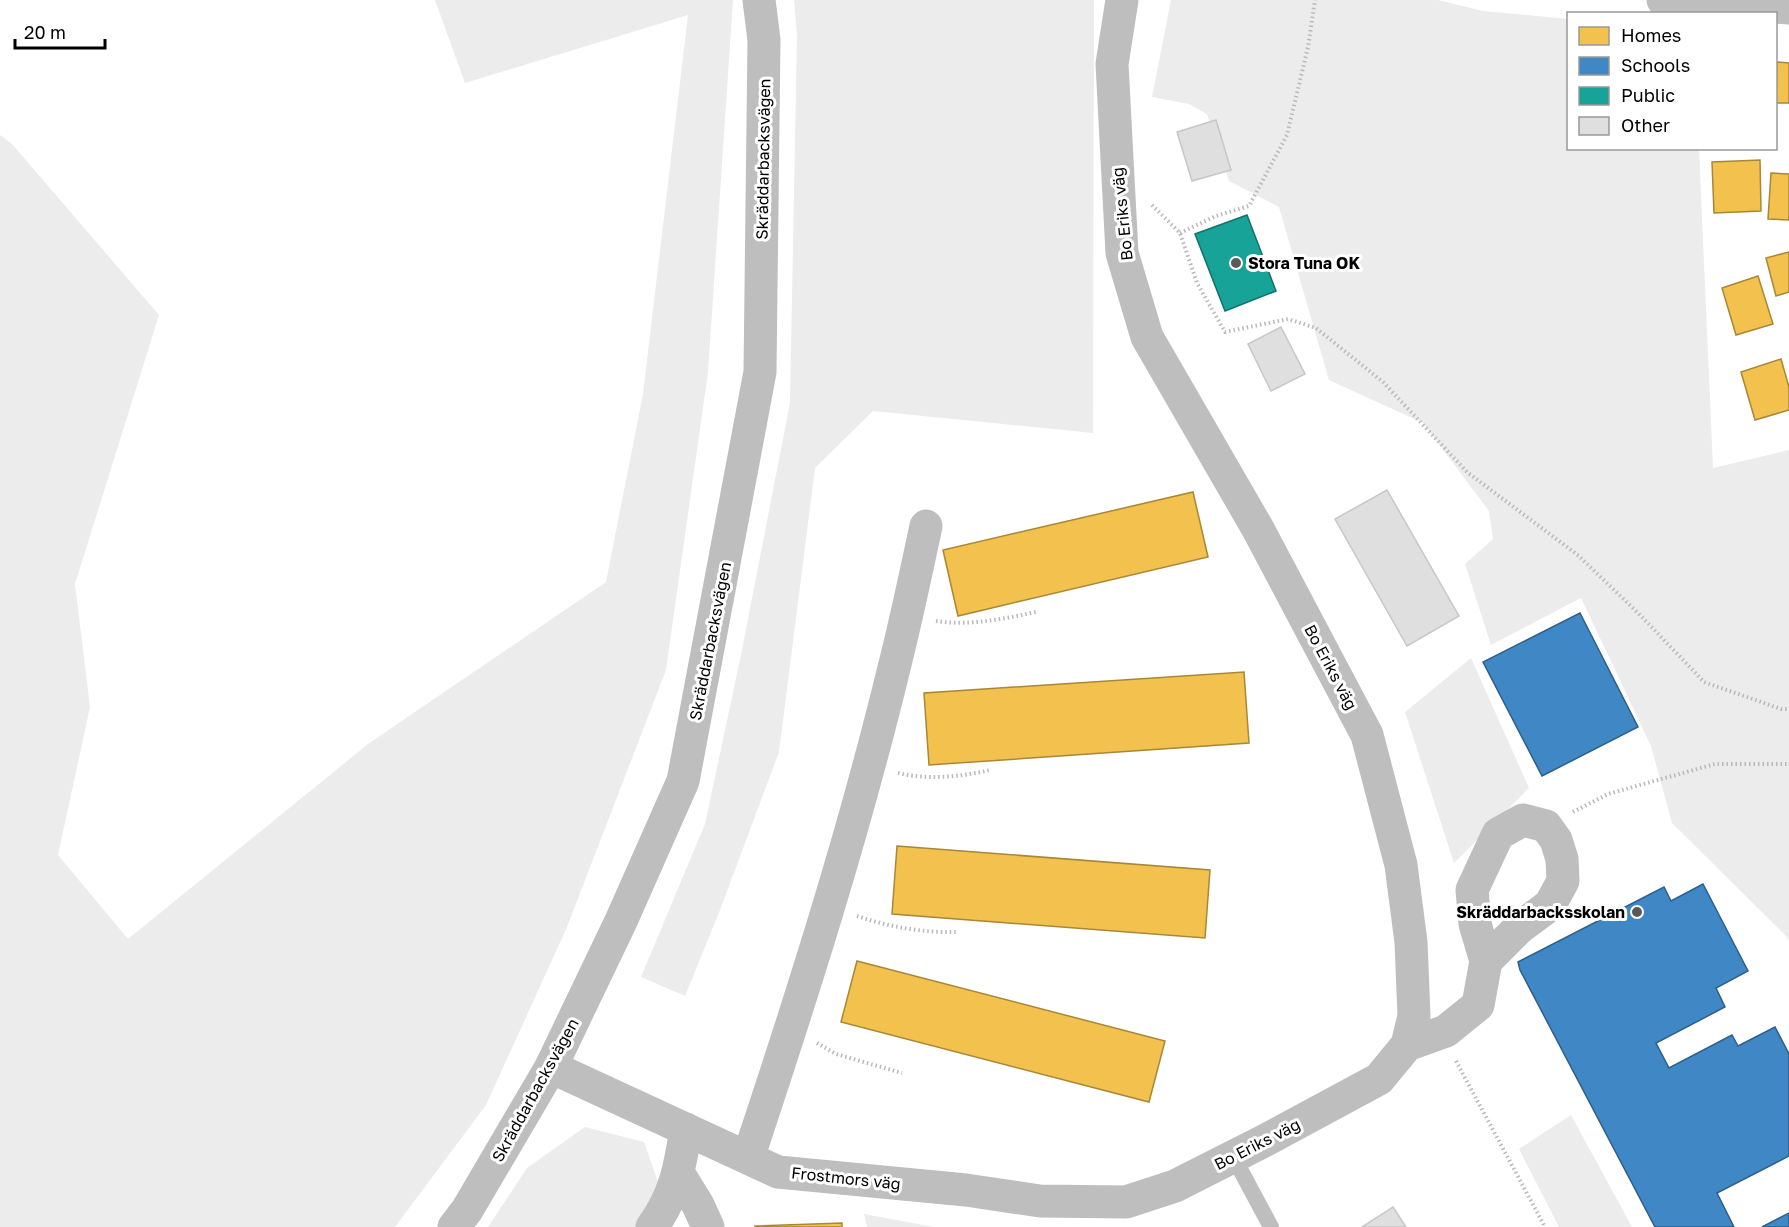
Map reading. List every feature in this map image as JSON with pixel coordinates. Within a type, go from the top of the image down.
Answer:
[{"type":"street","name":"Skräddarbacksvägen","points":[[454,1227],[467,1210],[551,1067],[621,921],[683,781],[760,372],[764,40],[759,0]]},
{"type":"street","name":"Bo Eriks väg","points":[[1122,0],[1112,64],[1122,252],[1147,337],[1258,529],[1367,735],[1401,865],[1411,942],[1414,1016],[1407,1045],[1379,1079],[1175,1186],[1128,1214]]},
{"type":"street","points":[[1663,0],[1789,8]]},
{"type":"street","points":[[748,1158],[828,906],[894,669],[926,526]]},
{"type":"street","points":[[1407,1045],[1446,1031],[1478,1005],[1486,961],[1475,924],[1472,890],[1498,834],[1523,820],[1546,826],[1556,840],[1559,849],[1563,881],[1550,904],[1519,928],[1486,961]]},
{"type":"street","name":"Frostmors väg","points":[[551,1067],[778,1172],[966,1190],[1128,1214]]},
{"type":"street","points":[[652,1227],[679,1174],[686,1129]]},
{"type":"street","points":[[679,1174],[708,1227]]},
{"type":"lane","points":[[1233,1156],[1271,1227]]},
{"type":"path","points":[[1180,233],[1216,216],[1249,206],[1287,135],[1308,47],[1315,0]]},
{"type":"path","points":[[1147,200],[1180,233],[1197,283],[1226,332],[1288,319],[1316,328],[1383,382],[1467,472],[1579,556],[1704,682],[1781,709],[1789,709]]},
{"type":"path","points":[[906,616],[953,624],[992,621],[1036,612]]},
{"type":"path","points":[[1546,826],[1608,794],[1715,764],[1789,764]]},
{"type":"path","points":[[867,767],[913,777],[970,775],[990,770]]},
{"type":"path","points":[[828,906],[880,924],[935,933],[958,932]]},
{"type":"path","points":[[791,1027],[836,1054],[902,1073]]},
{"type":"shaded area","points":[[435,0],[733,0],[708,372],[666,670],[567,927],[486,1105],[395,1227],[0,1227],[0,135],[12,144],[159,315],[75,584],[90,707],[58,855],[128,939],[368,744],[606,582],[643,394],[688,15],[465,83]]},
{"type":"shaded area","points":[[794,0],[1094,0],[1093,433],[873,411],[815,468],[779,752],[685,996],[641,977],[705,824],[741,655],[790,403],[797,35]]},
{"type":"shaded area","points":[[1171,0],[1438,0],[1483,11],[1567,19],[1567,150],[1699,150],[1713,468],[1789,450],[1789,941],[1672,823],[1651,746],[1581,598],[1491,645],[1465,564],[1493,539],[1489,511],[1423,423],[1329,380],[1279,207],[1229,181],[1207,114],[1189,104],[1152,97]]},
{"type":"shaded area","points":[[1471,658],[1529,788],[1454,863],[1405,712]]},
{"type":"shaded area","points":[[1571,1115],[1632,1227],[1559,1227],[1519,1149]]},
{"type":"shaded area","points":[[585,1127],[644,1142],[664,1199],[643,1227],[488,1227],[527,1168]]},
{"type":"shaded area","points":[[864,1214],[934,1227],[867,1227]]},
{"type":"building: Homes","points":[[1777,62],[1789,63],[1789,103],[1777,103]]},
{"type":"building: Homes","points":[[1760,160],[1761,211],[1714,213],[1712,162]]},
{"type":"building: Homes","points":[[1771,173],[1789,174],[1789,220],[1768,219]]},
{"type":"building: Homes","points":[[1789,252],[1789,292],[1776,296],[1766,258]]},
{"type":"building: Homes","points":[[1758,276],[1773,324],[1736,335],[1722,288]]},
{"type":"building: Homes","points":[[1781,359],[1789,387],[1789,410],[1755,420],[1741,372]]},
{"type":"building: Homes","points":[[1193,492],[1208,557],[958,616],[943,550]]},
{"type":"building: Homes","points":[[1244,672],[1249,743],[929,765],[924,693]]},
{"type":"building: Homes","points":[[897,846],[1210,870],[1205,938],[892,914]]},
{"type":"building: Homes","points":[[857,961],[1165,1041],[1149,1102],[841,1022]]},
{"type":"building: Homes","points":[[842,1223],[842,1227],[755,1227],[755,1226]]},
{"type":"building: Schools","points":[[1580,613],[1638,727],[1542,776],[1483,662]]},
{"type":"building: Schools","points":[[1703,884],[1748,971],[1716,988],[1725,1007],[1656,1043],[1669,1068],[1732,1035],[1738,1046],[1775,1027],[1789,1054],[1789,1156],[1717,1193],[1734,1227],[1655,1227],[1520,970],[1518,962],[1664,887],[1671,901]]},
{"type":"building: Schools","points":[[1789,1213],[1789,1227],[1762,1227]]},
{"type":"building: Public","name":"Stora Tuna OK","points":[[1247,215],[1276,291],[1225,311],[1195,234]]},
{"type":"building: Other","points":[[1216,120],[1231,170],[1192,181],[1177,132]]},
{"type":"building: Other","points":[[1281,327],[1305,374],[1271,391],[1248,344]]},
{"type":"building: Other","points":[[1387,490],[1459,616],[1407,646],[1335,519]]},
{"type":"building: Other","points":[[1393,1207],[1406,1227],[1362,1227]]},
{"type":"place","name":"Stora Tuna OK","points":[[1236,263]]},
{"type":"place","name":"Skräddarbacksskolan","points":[[1637,912]]}]
